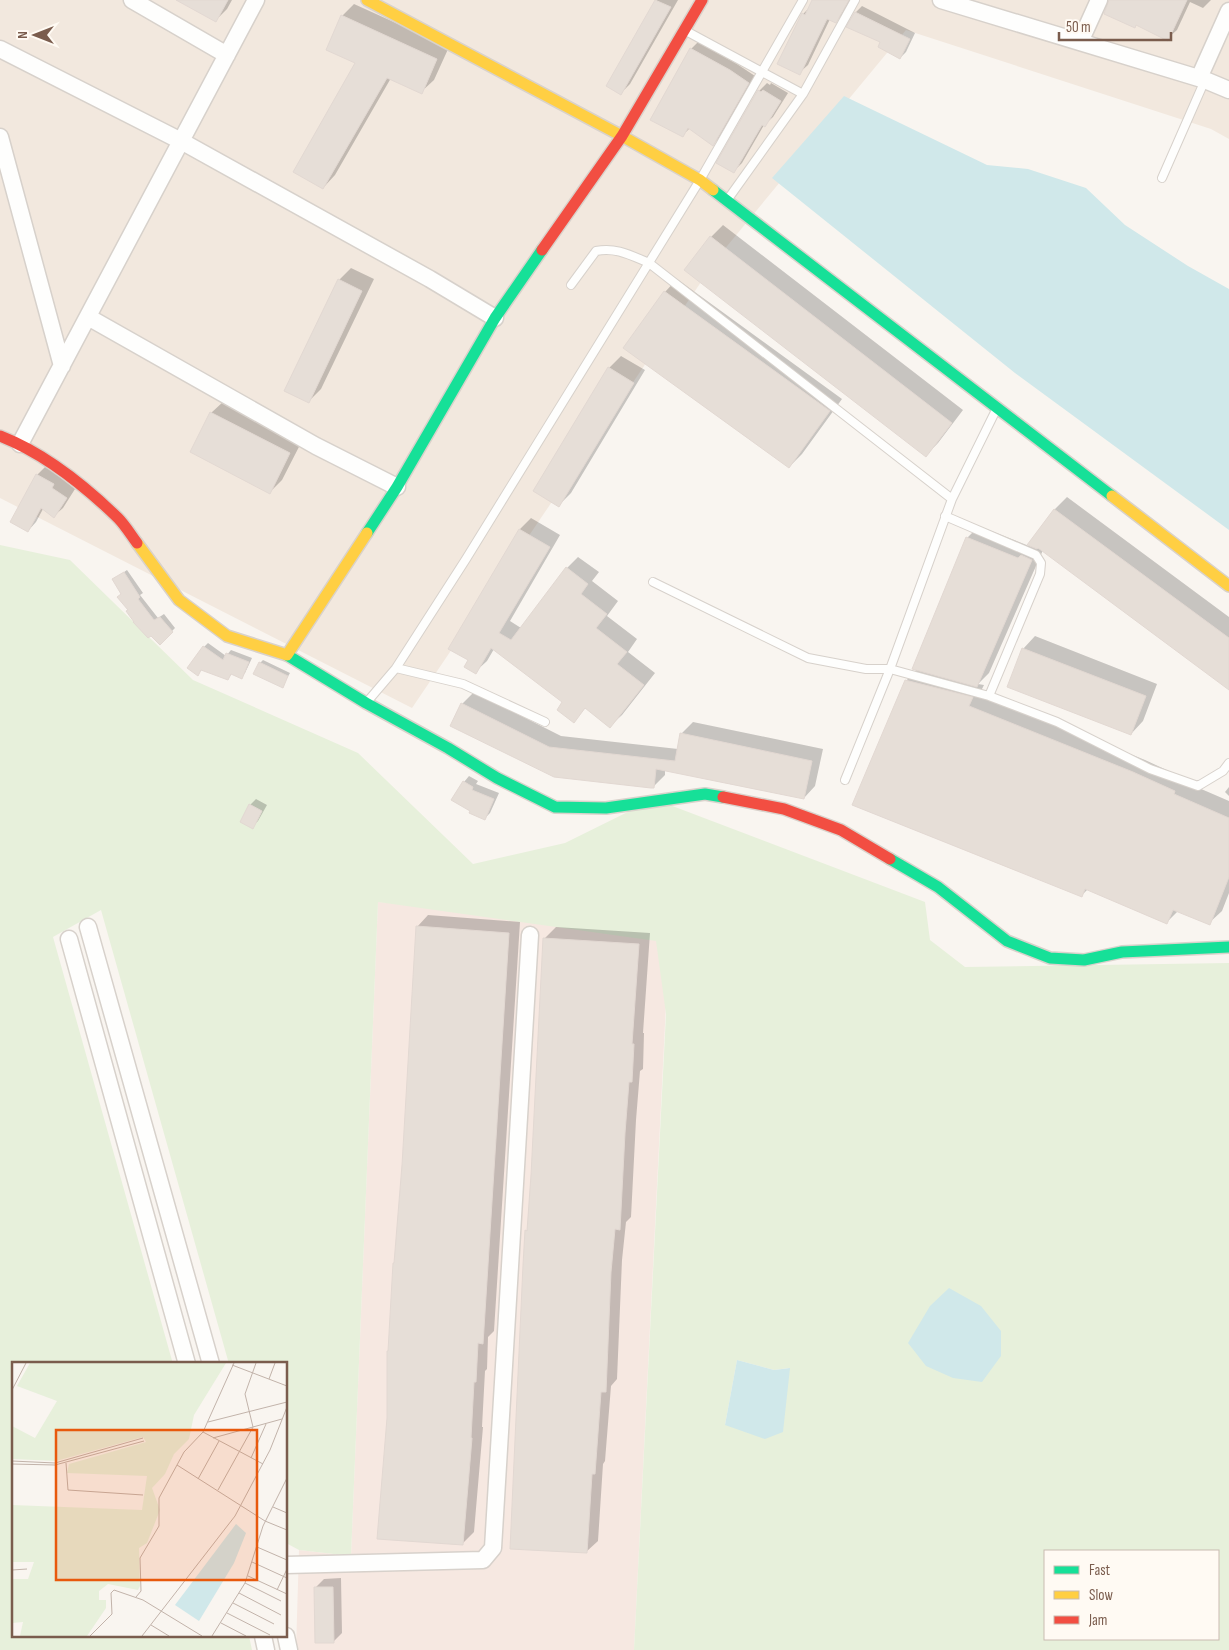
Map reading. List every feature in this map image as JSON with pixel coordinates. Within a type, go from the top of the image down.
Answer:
[{"type":"street","points":[[132,0],[227,55]]},
{"type":"street","points":[[20,444],[256,0]]},
{"type":"street","points":[[367,0],[622,136],[700,180],[1229,586]]},
{"type":"street","points":[[287,655],[397,487],[495,318],[622,136],[702,0]]},
{"type":"street","points":[[1080,42],[1099,0]]},
{"type":"street","points":[[950,1],[1202,79],[1229,90]]},
{"type":"street","points":[[1202,79],[1229,11]]},
{"type":"street","points":[[0,49],[182,141],[430,279],[495,318]]},
{"type":"street","points":[[0,137],[62,366]]},
{"type":"street","points":[[88,317],[316,446],[397,487]]},
{"type":"street","points":[[0,436],[20,444],[75,480],[119,519],[179,600],[227,636],[287,655],[497,778],[555,807],[606,808],[705,794],[784,808],[841,830],[938,888],[1007,941],[1050,958],[1084,960],[1122,952],[1229,948]]},
{"type":"street","points":[[88,927],[210,1362]]},
{"type":"street","points":[[288,1565],[483,1560],[493,1548],[530,935]]},
{"type":"street","points":[[69,939],[186,1362]]},
{"type":"lane","points":[[366,703],[396,668],[476,542],[700,180],[803,0]]},
{"type":"lane","points":[[727,201],[803,94],[855,0]]},
{"type":"lane","points":[[685,30],[803,94]]},
{"type":"lane","points":[[1162,178],[1202,79]]},
{"type":"lane","points":[[571,285],[596,251],[607,249],[621,251],[648,264],[952,499]]},
{"type":"lane","points":[[845,780],[890,669],[945,516],[997,408]]},
{"type":"lane","points":[[945,516],[1036,555],[1041,563],[1040,574],[989,696]]},
{"type":"lane","points":[[653,582],[808,658],[866,669],[890,669],[989,696],[1057,722],[1150,769],[1198,786],[1223,771],[1229,763]]},
{"type":"lane","points":[[396,668],[463,684],[545,722]]},
{"type":"shaded area","points":[[0,0],[1229,0],[1229,139],[1211,129],[906,30],[718,257],[412,708],[0,498]]},
{"type":"shaded area","points":[[378,902],[670,923],[634,1650],[296,1650],[299,1550],[351,1556]]},
{"type":"green space","points":[[0,545],[70,560],[193,680],[358,753],[473,864],[565,843],[654,799],[925,902],[930,940],[965,967],[1229,963],[1229,1650],[634,1650],[666,1014],[656,941],[378,902],[351,1556],[299,1550],[288,1544],[288,1362],[228,1362],[101,910],[53,937],[172,1362],[12,1362],[12,1638],[249,1638],[252,1650],[0,1650]],"holes":[[[737,1360],[774,1370],[789,1368],[725,1425]]]},
{"type":"water","points":[[844,96],[987,165],[1028,169],[1086,188],[1125,225],[1188,266],[1229,289],[1229,530],[1015,373],[772,178]]},
{"type":"water","points":[[949,1288],[981,1306],[1001,1331],[1001,1356],[982,1382],[953,1378],[926,1366],[908,1343],[930,1306]]},
{"type":"water","points":[[737,1360],[774,1370],[790,1368],[783,1432],[765,1439],[725,1425]]},
{"type":"building","points":[[176,0],[228,0],[216,22]]},
{"type":"building","points":[[655,0],[671,7],[621,95],[606,86]]},
{"type":"building","points":[[812,0],[849,0],[836,23],[827,19],[800,75],[777,64],[802,13],[805,15]]},
{"type":"building","points":[[1109,0],[1187,0],[1168,41],[1136,25],[1135,28],[1104,14]]},
{"type":"building","points":[[855,12],[910,39],[900,59],[878,47],[880,42],[846,27]]},
{"type":"building","points":[[341,15],[437,59],[422,94],[387,78],[323,189],[293,172],[355,63],[326,50]]},
{"type":"building","points":[[690,48],[749,83],[713,146],[688,128],[683,137],[650,120]]},
{"type":"building","points":[[758,90],[761,92],[763,90],[781,101],[765,127],[762,125],[734,173],[716,163]]},
{"type":"building","points":[[710,236],[952,423],[926,457],[684,270]]},
{"type":"building","points":[[338,279],[362,291],[309,403],[284,391]]},
{"type":"building","points":[[664,291],[830,411],[789,468],[623,348]]},
{"type":"building","points":[[608,367],[634,383],[559,507],[533,491]]},
{"type":"building","points":[[210,412],[290,453],[270,494],[190,452]]},
{"type":"building","points":[[36,474],[54,484],[52,488],[67,498],[54,518],[41,508],[28,532],[10,522]]},
{"type":"building","points":[[1054,509],[1229,638],[1229,690],[1038,548],[1027,545]]},
{"type":"building","points":[[519,529],[550,547],[499,633],[511,640],[566,567],[588,584],[581,594],[607,614],[596,628],[627,652],[617,664],[644,685],[610,728],[585,708],[574,723],[557,710],[562,702],[491,648],[476,674],[464,667],[468,660],[448,649]]},
{"type":"building","points":[[966,537],[1018,558],[1021,555],[1032,560],[977,687],[912,669]]},
{"type":"building","points":[[124,572],[140,597],[138,599],[154,620],[160,617],[173,632],[160,645],[151,636],[148,638],[133,622],[126,611],[128,610],[117,597],[121,594],[112,579]]},
{"type":"building","points":[[203,646],[223,660],[226,653],[249,662],[242,679],[231,674],[228,680],[201,670],[198,676],[187,668]]},
{"type":"building","points":[[1022,648],[1146,696],[1131,735],[1007,687]]},
{"type":"building","points":[[259,662],[288,676],[283,688],[253,674]]},
{"type":"building","points":[[905,680],[973,697],[969,706],[1133,772],[1175,791],[1174,794],[1229,818],[1229,877],[1210,925],[1173,910],[1167,924],[1085,889],[1082,897],[852,805]]},
{"type":"building","points":[[461,703],[549,747],[675,761],[680,733],[812,761],[804,799],[656,769],[654,788],[554,777],[450,726]]},
{"type":"building","points":[[463,781],[473,787],[472,790],[494,799],[485,820],[469,813],[470,811],[451,800]]},
{"type":"building","points":[[249,804],[262,811],[253,829],[240,822]]},
{"type":"building","points":[[416,926],[509,933],[483,1344],[478,1343],[476,1382],[474,1382],[472,1438],[463,1545],[377,1539],[387,1418],[387,1351],[402,1165]]},
{"type":"building","points":[[543,938],[639,944],[632,1044],[634,1044],[632,1082],[629,1082],[620,1230],[615,1229],[611,1272],[606,1392],[601,1392],[595,1474],[592,1474],[587,1553],[510,1549],[523,1265],[531,1175]]},
{"type":"building","points":[[314,1587],[333,1587],[334,1643],[315,1643]]},
{"type":"traffic: fast","points":[[713,190],[1112,496]]},
{"type":"traffic: fast","points":[[367,533],[397,487],[495,318],[542,250]]},
{"type":"traffic: fast","points":[[287,655],[497,778],[555,807],[606,808],[705,794],[723,797]]},
{"type":"traffic: fast","points":[[890,859],[938,887],[1007,941],[1050,958],[1084,960],[1122,952],[1229,947]]},
{"type":"traffic: slow","points":[[367,0],[622,136],[700,180],[713,190]]},
{"type":"traffic: slow","points":[[1112,496],[1229,586]]},
{"type":"traffic: slow","points":[[137,543],[179,600],[227,636],[287,655],[367,533]]},
{"type":"traffic: jam","points":[[542,250],[622,136],[702,0]]},
{"type":"traffic: jam","points":[[0,436],[32,451],[63,471],[118,518],[137,543]]},
{"type":"traffic: jam","points":[[723,797],[784,809],[841,830],[890,859]]}]
